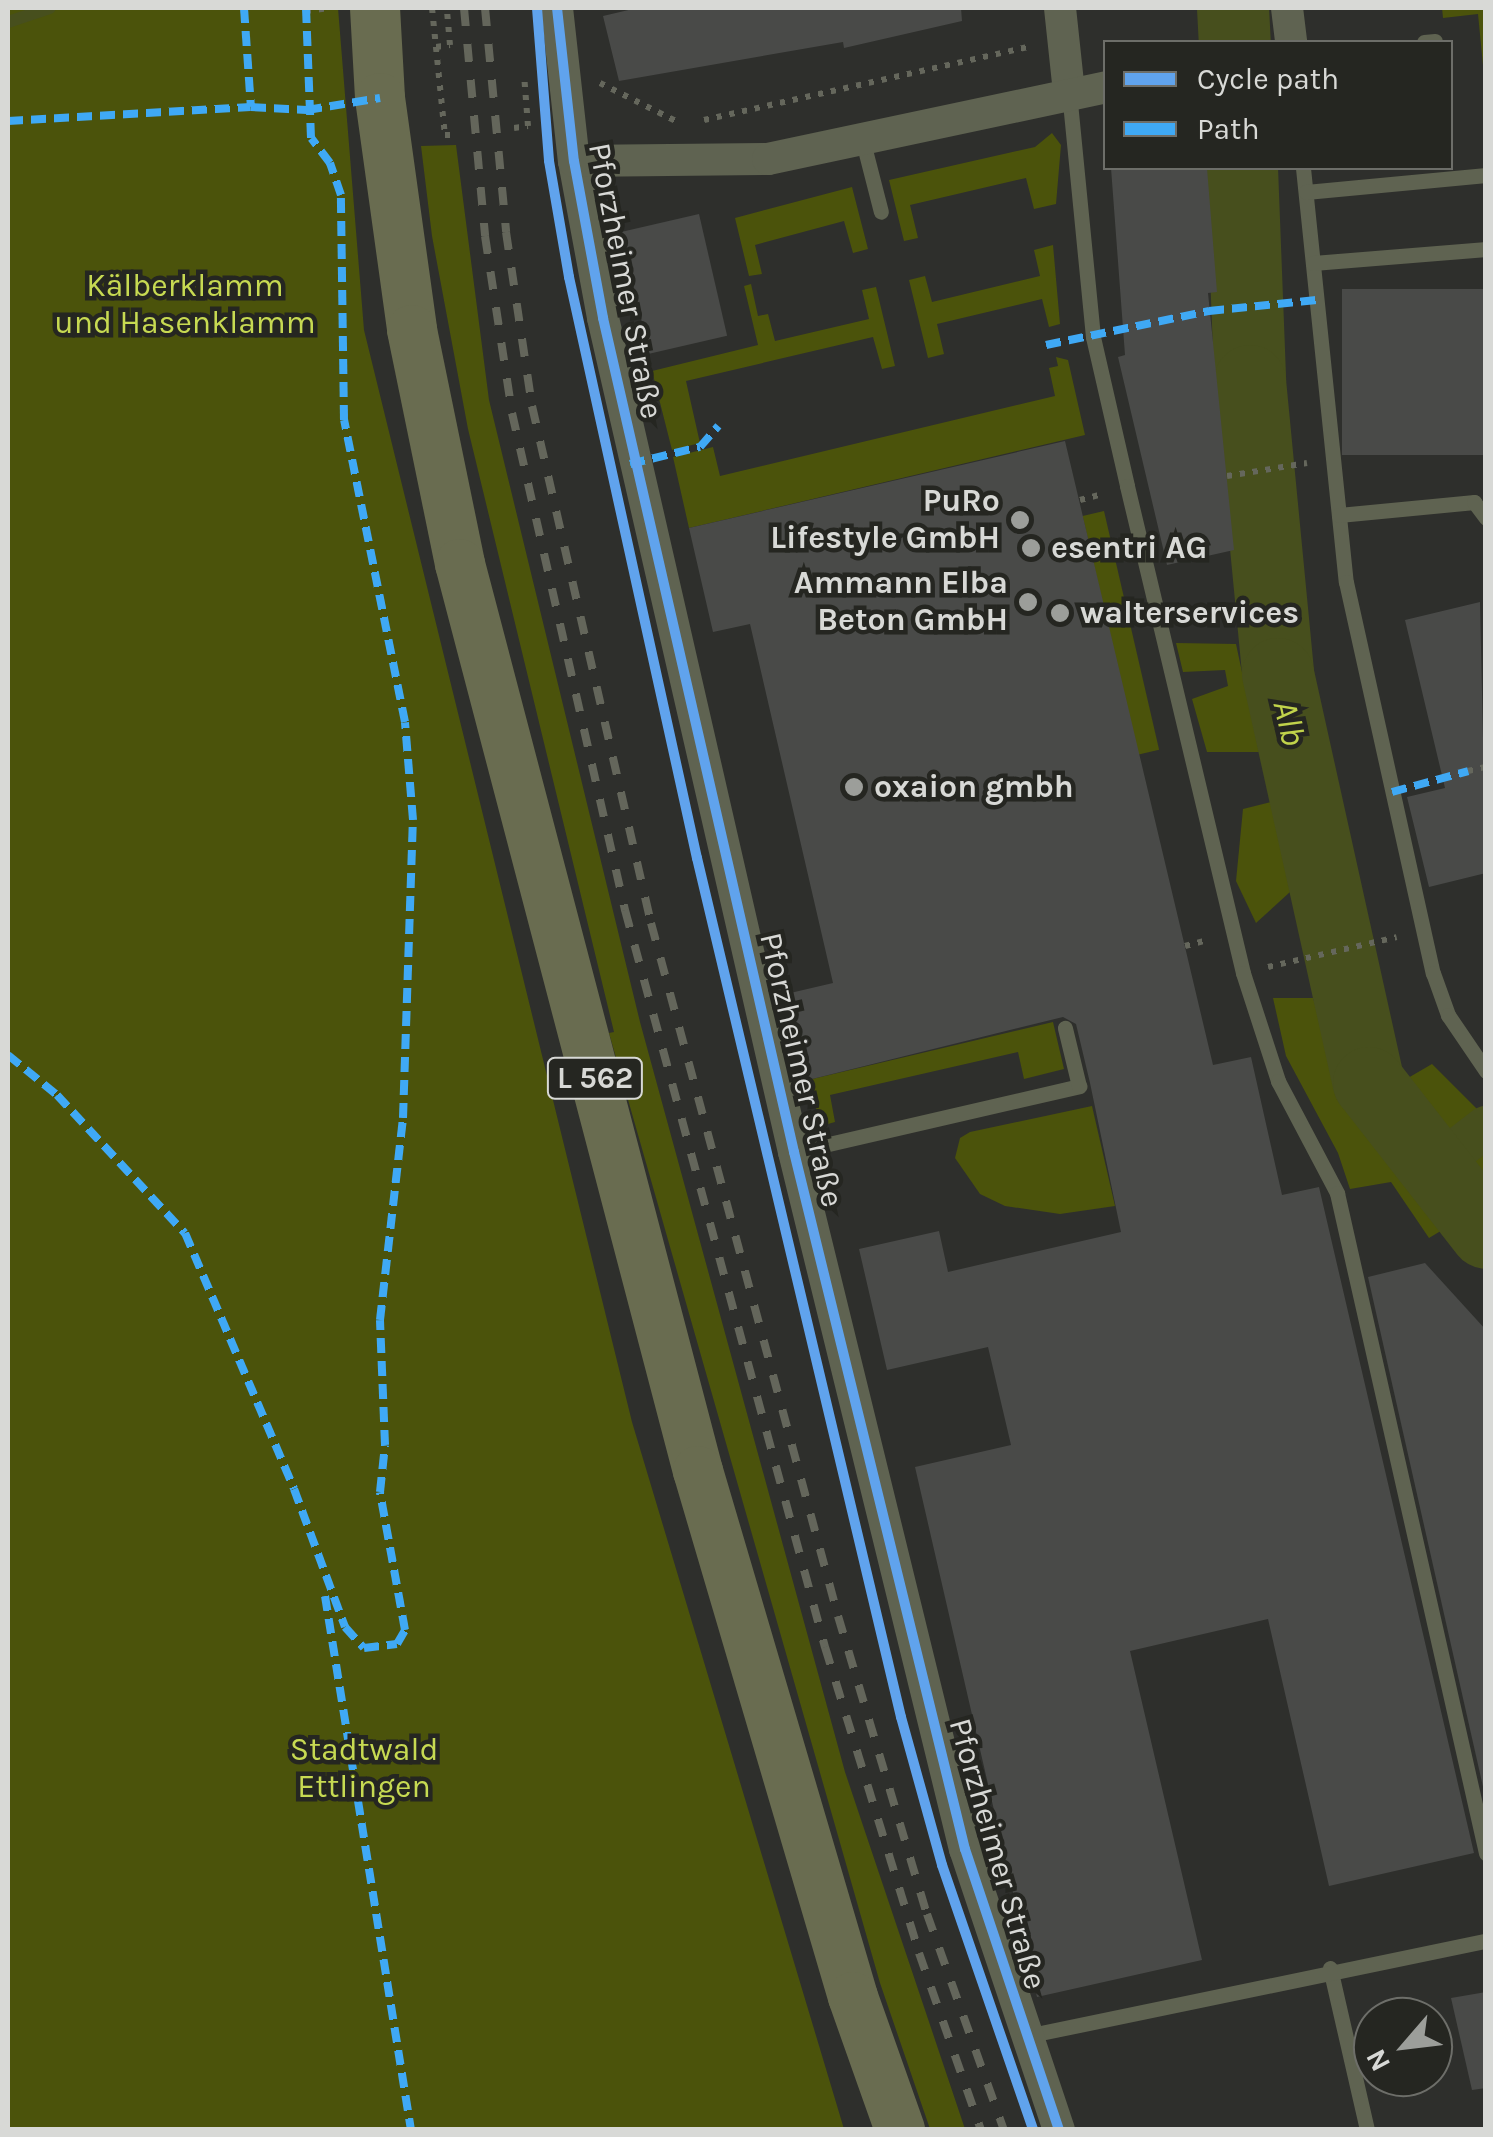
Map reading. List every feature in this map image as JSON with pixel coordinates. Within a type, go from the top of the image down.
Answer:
[{"type":"main road","name":"L 562","points":[[376,8],[380,98],[412,330],[460,564],[698,1471],[853,1997],[900,2130]]},
{"type":"street","name":"Pforzheimer Straße","points":[[556,8],[574,161],[603,318],[794,1152],[939,1753],[1059,2130]]},
{"type":"street","points":[[1286,8],[1290,40]]},
{"type":"street","points":[[1061,23],[1069,92]]},
{"type":"street","name":"Pforzheimer Straße","points":[[574,161],[768,159],[1103,87]]},
{"type":"lane","points":[[1069,92],[1094,337],[1243,974],[1278,1081],[1337,1193],[1486,1853]]},
{"type":"lane","points":[[862,138],[881,212]]},
{"type":"lane","points":[[1304,170],[1346,582],[1433,972],[1448,1015],[1486,1070]]},
{"type":"lane","points":[[1306,192],[1486,176]]},
{"type":"lane","points":[[1313,263],[1486,250]]},
{"type":"lane","points":[[1339,515],[1474,502],[1486,518]]},
{"type":"lane","points":[[794,1152],[1079,1086],[1065,1028]]},
{"type":"lane","name":"Pforzheimer Straße","points":[[1026,2036],[1330,1968],[1486,1940]]},
{"type":"lane","points":[[1330,1968],[1367,2130]]},
{"type":"path","points":[[306,11],[329,8]]},
{"type":"path","points":[[432,8],[444,136],[452,135]]},
{"type":"path","points":[[436,47],[450,45],[447,8]]},
{"type":"path","points":[[562,69],[596,66],[600,85],[684,125],[1061,23]]},
{"type":"path","points":[[514,128],[528,126],[525,89]]},
{"type":"path","points":[[1227,476],[1273,469]]},
{"type":"path","points":[[1468,771],[1486,767]]},
{"type":"path","points":[[1243,974],[1366,944]]},
{"type":"green space","name":"Stadtwald Ettlingen","points":[[8,8],[338,8],[364,330],[632,1422],[844,2129],[8,2129]]},
{"type":"green space","points":[[1442,8],[1485,8],[1485,86],[1478,14],[1443,18]]},
{"type":"green space","points":[[1052,133],[1061,145],[1056,204],[1034,209],[1026,178],[910,205],[918,238],[904,241],[889,180],[1035,147]]},
{"type":"green space","points":[[456,145],[489,400],[640,1022],[845,1772],[965,2129],[930,2129],[880,1983],[609,1033],[614,1032],[468,429],[432,236],[421,146]]},
{"type":"green space","points":[[852,187],[868,249],[853,253],[844,221],[755,245],[762,274],[749,276],[735,218]]},
{"type":"green space","points":[[1053,245],[1060,324],[1049,327],[1042,299],[937,324],[944,354],[928,358],[909,280],[925,276],[932,302],[1040,276],[1034,250]]},
{"type":"green space","points":[[751,284],[758,316],[768,314],[775,341],[869,319],[862,290],[876,287],[895,366],[882,369],[873,337],[686,381],[700,443],[672,450],[652,371],[758,345],[744,286]]},
{"type":"green space","points":[[1056,357],[1068,360],[1085,435],[689,528],[673,457],[713,447],[720,476],[1055,396],[1049,368],[1058,366]]},
{"type":"green space","points":[[1104,511],[1159,750],[1138,755],[1083,516]]},
{"type":"green space","points":[[1176,643],[1236,644],[1259,752],[1207,752],[1192,699],[1228,686],[1225,670],[1183,672]]},
{"type":"green space","points":[[1271,802],[1290,892],[1256,923],[1236,881],[1243,809]]},
{"type":"green space","points":[[1273,998],[1313,998],[1344,1101],[1444,1229],[1429,1238],[1391,1182],[1350,1189],[1338,1153],[1286,1056]]},
{"type":"green space","points":[[1053,1022],[1064,1069],[1024,1079],[1018,1052],[830,1095],[835,1122],[821,1126],[808,1080]]},
{"type":"green space","points":[[1432,1064],[1485,1117],[1485,1208],[1389,1089]]},
{"type":"green space","points":[[1092,1106],[1115,1206],[1060,1214],[1005,1206],[980,1194],[955,1158],[960,1138],[970,1132]]},
{"type":"building","points":[[637,8],[961,8],[962,21],[844,48],[843,42],[619,81],[603,16]]},
{"type":"building","points":[[1111,170],[1207,170],[1217,292],[1208,293],[1234,550],[1167,565],[1118,357],[1125,355]]},
{"type":"building","points":[[699,214],[727,336],[649,354],[621,232]]},
{"type":"building","points":[[1342,289],[1486,289],[1486,455],[1342,455]]},
{"type":"building","points":[[1065,441],[1213,1065],[1251,1057],[1282,1195],[1319,1187],[1474,1853],[1329,1886],[1268,1619],[1130,1651],[1202,1960],[1037,1997],[915,1467],[1011,1445],[988,1347],[887,1370],[859,1249],[939,1231],[948,1272],[1121,1232],[1090,1083],[1076,1024],[1063,1017],[808,1080],[786,994],[833,983],[750,624],[713,632],[689,528]]},
{"type":"building","points":[[1480,602],[1486,873],[1429,887],[1407,797],[1445,788],[1405,620]]},
{"type":"building","points":[[1425,1263],[1486,1330],[1486,1800],[1368,1277]]},
{"type":"building","points":[[1486,1992],[1486,2088],[1472,2090],[1453,1998]]},
{"type":"waterway","points":[[8,22],[50,8]]},
{"type":"waterway","name":"Alb","points":[[1233,8],[1235,40]]},
{"type":"waterway","name":"Alb","points":[[1242,170],[1250,381],[1278,674],[1369,1083],[1486,1233]]},
{"type":"waterway","points":[[1434,1167],[1486,1127]]},
{"type":"railway","points":[[464,8],[485,236],[512,413],[625,910],[825,1647],[919,1953],[981,2130]]},
{"type":"railway","points":[[485,8],[506,232],[532,406],[651,923],[838,1616],[927,1914],[1004,2130]]},
{"type":"marked path","points":[[244,8],[251,107]]},
{"type":"marked path","points":[[8,1055],[57,1095],[185,1233],[294,1489],[345,1627],[364,1648],[397,1644],[405,1630],[380,1492],[385,1445],[380,1320],[403,1118],[413,820],[405,722],[344,420],[341,195],[330,163],[311,138],[306,8]]},
{"type":"marked path","points":[[8,121],[251,107],[307,110],[380,98]]},
{"type":"marked path","points":[[1046,345],[1209,311],[1316,300]]},
{"type":"marked path","points":[[630,464],[700,447],[718,426]]},
{"type":"marked path","points":[[1392,792],[1468,771]]},
{"type":"marked path","points":[[325,1596],[411,2130]]},
{"type":"cycle path","points":[[537,8],[549,161],[569,277],[697,858],[901,1717],[942,1865],[1033,2130]]},
{"type":"cycle path","points":[[557,8],[574,161],[603,318],[794,1152],[965,1849],[1059,2130]]},
{"type":"place","name":"PuRo Lifestyle GmbH","points":[[1020,520]]},
{"type":"place","name":"esentri AG","points":[[1031,548]]},
{"type":"place","name":"Ammann Elba Beton GmbH","points":[[1028,602]]},
{"type":"place","name":"walterservices","points":[[1060,613]]},
{"type":"place","name":"oxaion gmbh","points":[[854,787]]},
{"type":"park label","name":"Kälberklamm und Hasenklamm","points":[[185,306]]}]
